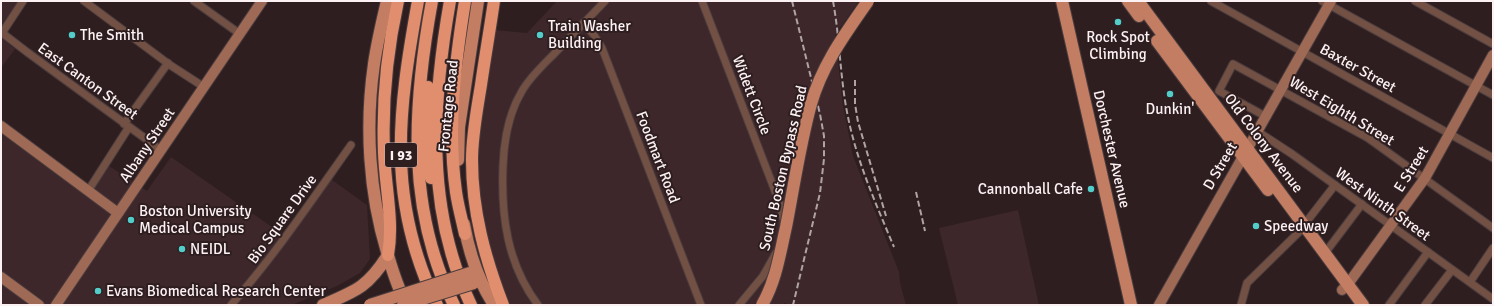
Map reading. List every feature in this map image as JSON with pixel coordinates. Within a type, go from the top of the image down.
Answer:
[{"type":"highway","points":[[388,255],[391,230],[385,172],[384,106],[389,47],[398,1]]},
{"type":"highway","name":"I 93","points":[[418,1],[402,102],[401,172],[405,208],[412,242],[424,276],[437,305]]},
{"type":"highway","points":[[432,1],[419,90],[418,164],[428,235],[438,269],[454,305]]},
{"type":"highway","points":[[439,1],[429,72],[427,142],[429,169],[443,218]]},
{"type":"highway","name":"I 93","points":[[450,1],[439,75],[436,124],[437,171],[443,218],[456,269],[471,305]]},
{"type":"highway","points":[[465,1],[460,35],[452,132],[456,192],[465,234]]},
{"type":"highway","points":[[494,1],[473,136],[473,194],[483,247],[503,305]]},
{"type":"main road","name":"Albany Street","points":[[56,305],[262,1]]},
{"type":"main road","points":[[387,1],[374,64],[369,126],[373,186],[378,221],[396,283],[408,305]]},
{"type":"main road","name":"Frontage Road","points":[[478,1],[459,127],[458,176],[465,234],[477,279],[494,305]]},
{"type":"main road","name":"South Boston Bypass Road","points":[[762,305],[771,286],[776,269],[804,135],[818,83],[835,49],[868,1]]},
{"type":"main road","name":"Dorchester Avenue","points":[[1062,1],[1131,305]]},
{"type":"main road","name":"D Street","points":[[1158,305],[1281,90],[1327,2]]},
{"type":"main road","name":"Old Colony Avenue","points":[[1136,3],[1345,287],[1363,305]]},
{"type":"main road","name":"E Street","points":[[1345,287],[1392,226],[1425,178],[1493,55]]},
{"type":"main road","points":[[1,126],[118,213]]},
{"type":"main road","name":"Old Colony Avenue","points":[[1302,229],[1325,253],[1345,287],[1353,305]]},
{"type":"main road","points":[[323,305],[345,296],[366,284],[374,276],[388,255]]},
{"type":"main road","points":[[1,277],[39,305]]},
{"type":"main road","points":[[370,305],[477,279]]},
{"type":"main road","points":[[403,305],[477,279]]},
{"type":"street","points":[[2,32],[23,1]]},
{"type":"street","points":[[84,1],[168,63],[204,87]]},
{"type":"street","points":[[194,1],[240,34]]},
{"type":"street","points":[[538,305],[518,271],[505,225],[502,193],[506,136],[513,108],[522,90],[536,73],[605,1]]},
{"type":"street","name":"Widett Circle","points":[[702,1],[780,204],[784,219],[781,241],[771,264],[759,282],[739,305]]},
{"type":"street","name":"Baxter Street","points":[[1211,1],[1493,158]]},
{"type":"street","points":[[1415,1],[1493,44]]},
{"type":"street","points":[[1327,2],[1493,95]]},
{"type":"street","name":"Foodmart Road","points":[[583,23],[594,35],[602,48],[701,305]]},
{"type":"street","name":"East Canton Street","points":[[2,32],[161,150]]},
{"type":"street","points":[[88,191],[127,126],[168,63]]},
{"type":"street","name":"West Eighth Street","points":[[1265,116],[1220,91],[1233,64],[1368,138],[1493,228]]},
{"type":"street","name":"West Ninth Street","points":[[1257,130],[1493,299]]},
{"type":"street","name":"Bio Square Drive","points":[[231,305],[257,276],[284,240],[351,145]]},
{"type":"street","points":[[1241,305],[1247,283],[1302,229],[1335,185]]},
{"type":"street","points":[[1325,253],[1362,204]]},
{"type":"street","points":[[1470,282],[1493,248]]},
{"type":"street","points":[[1389,305],[1428,252]]},
{"type":"street","points":[[1424,305],[1452,270]]},
{"type":"shaded area","points":[[1,1],[19,1],[1,25]]},
{"type":"shaded area","points":[[557,1],[859,1],[835,35],[843,106],[853,156],[899,272],[900,283],[906,305],[790,305],[784,303],[784,305],[508,305],[483,226],[476,171],[479,123],[495,30],[527,33]]},
{"type":"shaded area","points":[[1,38],[15,49],[1,68]]},
{"type":"shaded area","name":"Boston University Medical Campus","points":[[1,120],[91,188],[106,164],[147,191],[171,157],[282,234],[325,175],[367,205],[370,259],[360,273],[337,286],[292,305],[1,305]]},
{"type":"shaded area","points":[[1018,210],[1039,305],[958,305],[939,228]]},
{"type":"railway","points":[[792,1],[824,136],[824,159],[820,193],[793,305]]},
{"type":"railway","points":[[833,1],[843,88],[852,134],[868,183],[894,247]]},
{"type":"railway","points":[[855,80],[855,104],[858,122],[886,216]]},
{"type":"railway","points":[[916,192],[925,231]]},
{"type":"place","name":"Rock Spot Climbing","points":[[1118,22]]},
{"type":"place","name":"The Smith","points":[[72,35]]},
{"type":"place","name":"Train Washer Building","points":[[540,35]]},
{"type":"place","name":"Dunkin'","points":[[1170,94]]},
{"type":"place","name":"Cannonball Cafe","points":[[1091,189]]},
{"type":"place","name":"Boston University Medical Campus","points":[[131,220]]},
{"type":"place","name":"Speedway","points":[[1256,226]]},
{"type":"place","name":"NEIDL","points":[[182,249]]},
{"type":"place","name":"Evans Biomedical Research Center","points":[[98,291]]}]
